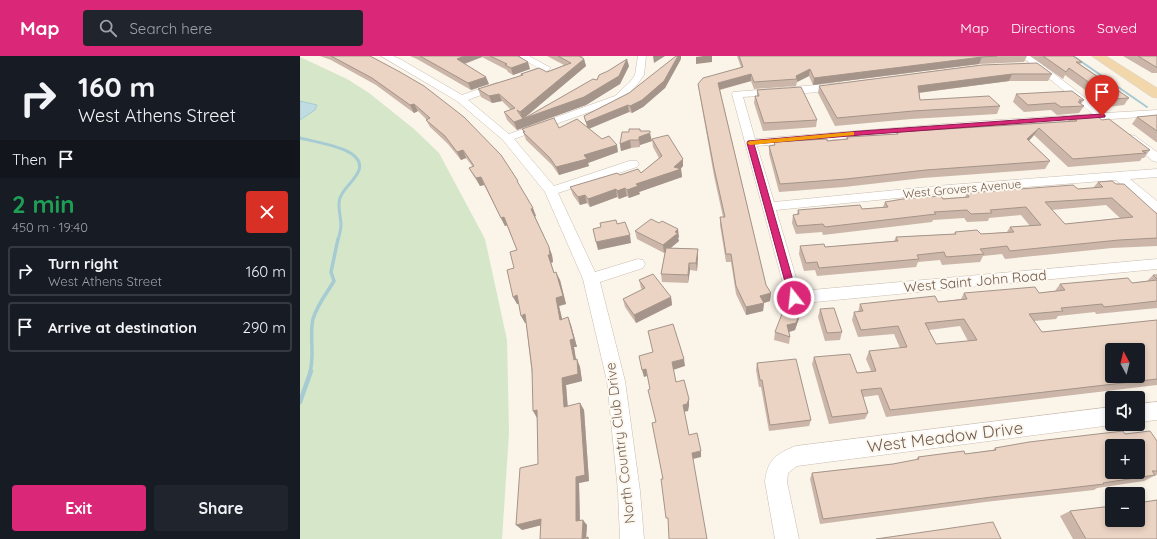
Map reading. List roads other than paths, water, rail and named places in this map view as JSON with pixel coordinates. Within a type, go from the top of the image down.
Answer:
[{"type":"main road","points":[[1098,56],[1157,94]]},
{"type":"street","name":"North Country Club Drive","points":[[385,56],[398,61],[461,100],[507,138],[550,191],[591,279],[616,380],[632,539]]},
{"type":"street","points":[[461,100],[546,68],[522,56]]},
{"type":"street","points":[[507,138],[619,98],[633,85],[643,68],[642,56]]},
{"type":"street","points":[[1023,61],[1036,65],[1157,158]]},
{"type":"street","points":[[768,207],[737,94],[816,89],[847,85]]},
{"type":"street","points":[[750,143],[869,132],[1157,113]]},
{"type":"street","points":[[550,191],[633,164]]},
{"type":"street","name":"West Grovers Avenue","points":[[768,207],[948,189],[1157,173]]},
{"type":"street","points":[[1119,176],[1157,208]]},
{"type":"street","name":"West Saint John Road","points":[[768,207],[794,298],[1157,264]]},
{"type":"street","points":[[591,279],[638,264]]},
{"type":"street","name":"West Meadow Drive","points":[[787,539],[776,482],[776,473],[786,460],[796,456],[1105,417]]},
{"type":"water","points":[[300,101],[317,105],[315,110],[300,120]]},
{"type":"waterway","points":[[1073,56],[1147,107]]},
{"type":"waterway","points":[[300,138],[327,144],[347,151],[355,156],[359,162],[359,170],[357,174],[344,191],[339,201],[341,227],[338,240]]},
{"type":"waterway","points":[[310,372],[312,359],[313,319],[334,281],[331,272],[338,239]]},
{"type":"waterway","points":[[300,402],[311,371]]}]
